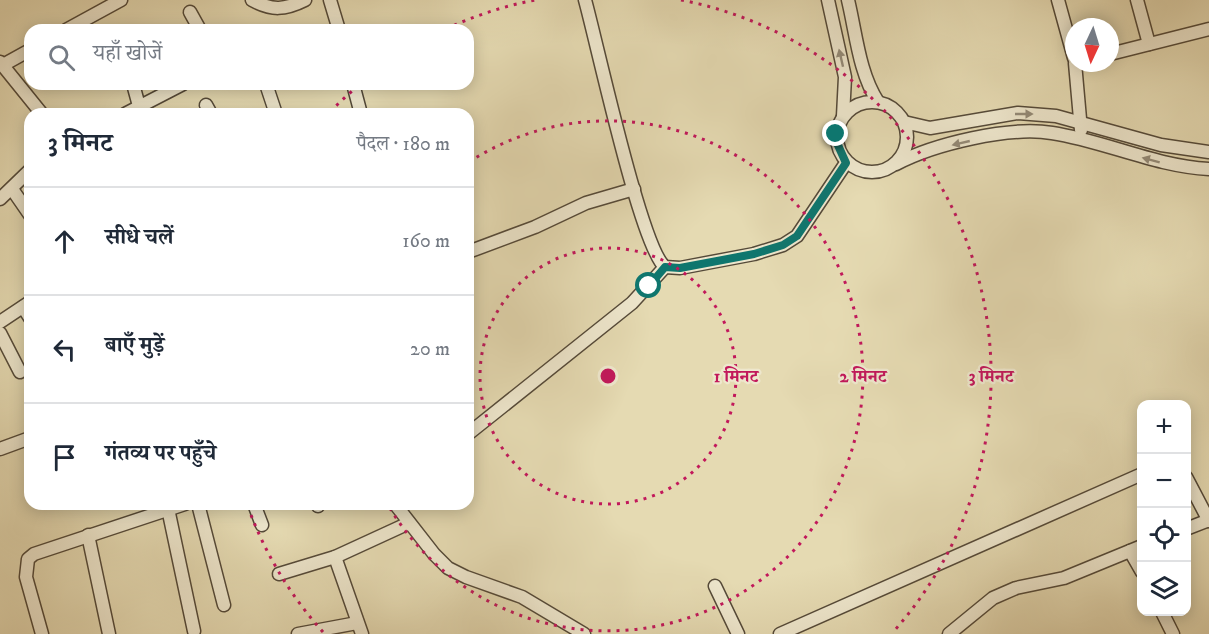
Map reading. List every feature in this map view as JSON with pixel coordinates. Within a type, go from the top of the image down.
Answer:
[{"type":"street","points":[[77,24],[121,0]]},
{"type":"street","points":[[252,0],[268,8],[280,9],[304,0]]},
{"type":"street","points":[[330,0],[337,24]]},
{"type":"street","points":[[585,0],[634,189],[655,255],[665,267],[680,268],[754,254],[783,245],[797,236],[846,163]]},
{"type":"street","points":[[828,0],[845,77],[843,116],[836,134],[837,143],[846,163],[868,173],[880,172],[916,154],[1019,130],[1053,133],[1157,162],[1209,169]]},
{"type":"street","points":[[848,0],[870,90],[878,102],[898,113],[904,122],[907,146],[896,164]]},
{"type":"street","points":[[1058,0],[1065,25]]},
{"type":"street","points":[[1137,0],[1149,44]]},
{"type":"street","points":[[190,12],[197,24]]},
{"type":"street","points":[[1119,52],[1209,29]]},
{"type":"street","points":[[24,53],[1,64],[37,108]]},
{"type":"street","points":[[1077,72],[1081,141]]},
{"type":"street","points":[[135,90],[139,106]]},
{"type":"street","points":[[136,108],[171,90]]},
{"type":"street","points":[[268,90],[274,108]]},
{"type":"street","points":[[355,90],[359,108]]},
{"type":"street","points":[[843,116],[859,105],[878,102]]},
{"type":"street","points":[[904,122],[930,128],[1018,113],[1056,116],[1161,145],[1209,152]]},
{"type":"street","points":[[0,199],[24,176]]},
{"type":"street","points":[[12,189],[24,206]]},
{"type":"street","points":[[474,250],[526,231],[586,203],[634,189]]},
{"type":"street","points":[[474,429],[624,309],[665,267]]},
{"type":"street","points":[[0,322],[24,306]]},
{"type":"street","points":[[0,333],[3,346],[20,372]]},
{"type":"street","points":[[0,449],[24,440]]},
{"type":"street","points":[[780,634],[1137,476]]},
{"type":"street","points":[[1191,487],[1209,521],[1191,527]]},
{"type":"street","points":[[40,634],[26,577],[28,559],[34,554],[157,510]]},
{"type":"street","points":[[169,510],[194,631]]},
{"type":"street","points":[[200,510],[224,606]]},
{"type":"street","points":[[256,510],[262,525]]},
{"type":"street","points":[[399,510],[448,568],[466,577],[522,597],[584,634]]},
{"type":"street","points":[[279,574],[335,557],[409,523]]},
{"type":"street","points":[[88,535],[109,634]]},
{"type":"street","points":[[957,631],[975,610],[993,598],[1016,588],[1064,578],[1136,548]]},
{"type":"street","points":[[298,634],[360,628],[335,557]]},
{"type":"street","points":[[715,586],[738,634]]},
{"type":"street","points":[[1164,616],[1173,634]]},
{"type":"route","points":[[649,286],[665,267],[680,268],[754,254],[783,245],[797,236],[846,163],[841,155],[836,134]]}]
